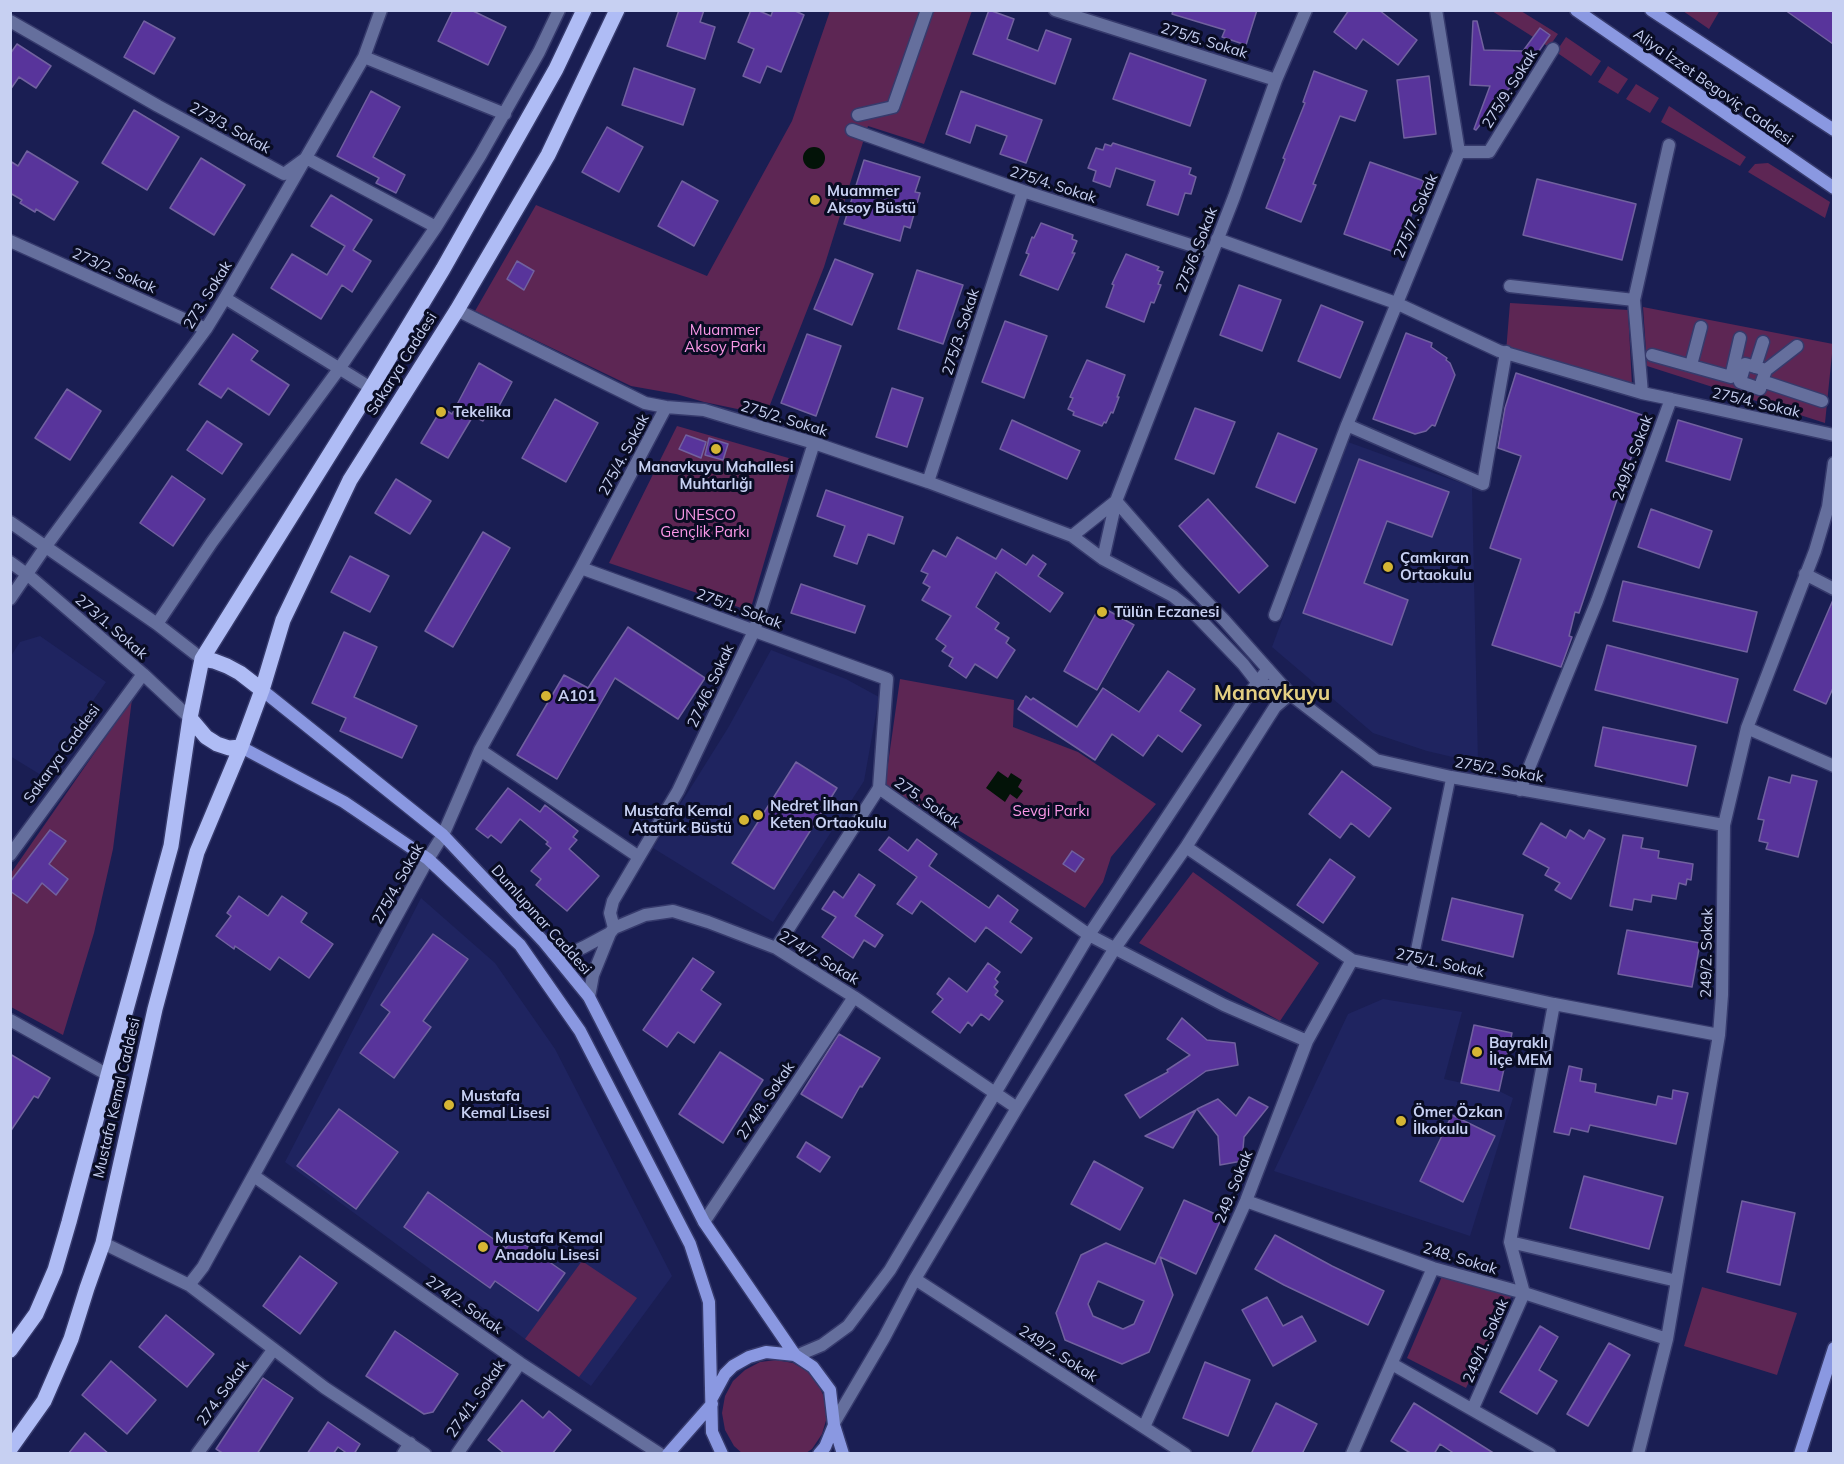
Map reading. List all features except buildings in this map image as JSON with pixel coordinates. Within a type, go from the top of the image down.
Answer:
[{"type":"main road","name":"Sakarya Caddesi","points":[[202,659],[443,268],[556,69],[584,10]]},
{"type":"main road","name":"Sakarya Caddesi","points":[[241,747],[262,690],[283,621],[350,480],[457,310],[548,155],[617,10]]},
{"type":"main road","name":"Aliya İzzet Begoviç Caddesi","points":[[1576,10],[1833,188]]},
{"type":"main road","name":"Aliya İzzet Begoviç Caddesi","points":[[1651,10],[1833,130]]},
{"type":"main road","points":[[202,659],[227,666],[248,678],[262,690]]},
{"type":"main road","name":"Mustafa Kemal Caddesi","points":[[10,1350],[36,1314],[56,1270],[171,846],[190,718],[202,659]]},
{"type":"main road","name":"Dumlupınar Caddesi","points":[[262,690],[443,835],[554,954],[589,997],[704,1222],[796,1356],[813,1367],[830,1390],[834,1424]]},
{"type":"main road","points":[[190,718],[206,737],[217,744],[229,748],[241,747],[344,802],[428,859],[520,945],[580,1030],[690,1244],[709,1302],[712,1432],[722,1454]]},
{"type":"main road","name":"Mustafa Kemal Caddesi","points":[[10,1449],[44,1401],[71,1339],[103,1243],[155,1009],[197,852],[241,747]]},
{"type":"main road","points":[[1800,1454],[1833,1348]]},
{"type":"main road","points":[[668,1454],[712,1401],[725,1374],[734,1366],[749,1357],[766,1352],[796,1356]]},
{"type":"main road","points":[[819,1454],[825,1448],[834,1424]]},
{"type":"main road","points":[[834,1424],[843,1454]]},
{"type":"street","name":"273. Sokak","points":[[10,599],[46,546],[206,329],[364,57],[381,10]]},
{"type":"street","points":[[157,624],[212,542],[339,369],[436,227],[504,114],[539,52],[559,10]]},
{"type":"street","points":[[858,115],[893,107],[927,10]]},
{"type":"street","name":"275/5. Sokak","points":[[1055,10],[1276,80]]},
{"type":"street","name":"275/6. Sokak","points":[[1116,501],[1234,197],[1276,80],[1306,10]]},
{"type":"street","points":[[1436,10],[1459,152]]},
{"type":"street","name":"273/3. Sokak","points":[[10,21],[158,106],[284,174],[306,158]]},
{"type":"street","name":"275/9. Sokak","points":[[1459,152],[1488,152],[1553,49]]},
{"type":"street","points":[[364,57],[504,114]]},
{"type":"street","name":"275/4. Sokak","points":[[852,130],[1023,191],[1212,252]]},
{"type":"street","name":"249/5. Sokak","points":[[1520,790],[1597,601],[1671,399],[1642,393],[1634,300],[1670,145]]},
{"type":"street","name":"275/7. Sokak","points":[[1275,615],[1347,425],[1459,152]]},
{"type":"street","points":[[306,158],[436,227]]},
{"type":"street","name":"275/3. Sokak","points":[[928,482],[1023,191]]},
{"type":"street","points":[[1217,239],[1396,303],[1499,351],[1642,393]]},
{"type":"street","name":"273/2. Sokak","points":[[10,241],[206,329]]},
{"type":"street","points":[[1510,286],[1634,300]]},
{"type":"street","points":[[225,298],[371,388]]},
{"type":"street","name":"275/2. Sokak","points":[[457,310],[645,402],[666,407],[704,410],[814,443],[928,482],[1072,536],[1103,559],[1173,596],[1192,611],[1243,664],[1257,682],[1290,694]]},
{"type":"street","points":[[1691,365],[1701,327]]},
{"type":"street","points":[[1740,338],[1737,373],[1740,382],[1757,379],[1822,401]]},
{"type":"street","points":[[1757,379],[1763,342]]},
{"type":"street","points":[[1757,379],[1797,346]]},
{"type":"street","points":[[1347,425],[1483,484],[1506,352]]},
{"type":"street","points":[[1652,355],[1691,365],[1703,373],[1731,377],[1737,373]]},
{"type":"street","name":"275/4. Sokak","points":[[1671,399],[1833,435]]},
{"type":"street","name":"275/4. Sokak","points":[[189,1285],[203,1267],[443,835],[480,750],[581,568],[666,407]]},
{"type":"street","name":"274/6. Sokak","points":[[612,930],[610,913],[613,901],[678,791],[754,631],[814,443]]},
{"type":"street","name":"249/2. Sokak","points":[[1638,1454],[1667,1339],[1719,1035],[1722,995],[1724,825],[1747,728],[1815,551],[1827,507],[1833,463]]},
{"type":"street","points":[[1072,536],[1116,501]]},
{"type":"street","points":[[1103,559],[1116,501]]},
{"type":"street","name":"275/2. Sokak","points":[[1116,501],[1290,694],[1376,760],[1520,790],[1724,825]]},
{"type":"street","name":"273/1. Sokak","points":[[10,522],[157,624],[202,659]]},
{"type":"street","name":"273/1. Sokak","points":[[10,562],[143,674],[190,718]]},
{"type":"street","name":"275/1. Sokak","points":[[581,568],[887,679],[879,788]]},
{"type":"street","points":[[1805,574],[1833,589]]},
{"type":"street","points":[[796,1356],[822,1345],[848,1326],[890,1270],[993,1093],[1089,935],[1257,682],[1268,669]]},
{"type":"street","name":"Sakarya Caddesi","points":[[10,855],[143,674]]},
{"type":"street","points":[[834,1424],[915,1279],[1115,948],[1186,847],[1275,707],[1290,694]]},
{"type":"street","points":[[1747,728],[1833,766]]},
{"type":"street","points":[[480,750],[639,857]]},
{"type":"street","name":"275. Sokak","points":[[776,948],[879,788],[1089,935],[1224,1005],[1307,1041]]},
{"type":"street","name":"275/1. Sokak","points":[[1186,847],[1352,960],[1554,1004],[1719,1035]]},
{"type":"street","name":"274/7. Sokak","points":[[554,954],[571,953],[645,915],[673,912],[708,922],[776,948],[854,997],[1017,1108]]},
{"type":"street","points":[[589,997],[593,975],[612,930]]},
{"type":"street","name":"249. Sokak","points":[[1144,1427],[1246,1201],[1307,1041],[1352,960]]},
{"type":"street","name":"274/8. Sokak","points":[[704,1222],[854,997]]},
{"type":"street","name":"249/1. Sokak","points":[[1473,1408],[1524,1293],[1510,1242],[1554,1004]]},
{"type":"street","points":[[10,1020],[108,1075]]},
{"type":"street","name":"274/2. Sokak","points":[[254,1176],[520,1363],[660,1454]]},
{"type":"street","name":"248. Sokak","points":[[1246,1201],[1433,1268],[1524,1293],[1667,1339]]},
{"type":"street","name":"248. Sokak","points":[[1510,1242],[1677,1281]]},
{"type":"street","points":[[103,1243],[189,1285],[406,1448],[425,1454]]},
{"type":"street","points":[[1352,1454],[1433,1268]]},
{"type":"street","name":"249/2. Sokak","points":[[915,1279],[1185,1454]]},
{"type":"street","name":"274. Sokak","points":[[197,1454],[273,1350]]},
{"type":"street","name":"274/1. Sokak","points":[[457,1454],[520,1363]]},
{"type":"street","points":[[1392,1364],[1473,1408],[1550,1454]]},
{"type":"lane","points":[[1411,972],[1451,777]]},
{"type":"shaded area","points":[[814,147],[822,150],[825,158],[822,166],[814,169],[806,166],[803,158],[806,150]]},
{"type":"shaded area","name":"Çamkıran Ortaokulu","points":[[1348,442],[1472,487],[1478,763],[1427,751],[1373,733],[1272,647]]},
{"type":"shaded area","points":[[40,636],[106,682],[41,775],[10,756],[11,656],[20,642]]},
{"type":"shaded area","name":"Nedret İlhan Keten Ortaokulu","points":[[771,650],[846,679],[879,697],[864,781],[773,922],[653,848],[728,728]]},
{"type":"shaded area","points":[[998,771],[1008,778],[1011,773],[1022,780],[1018,787],[1023,791],[1017,799],[1010,794],[1005,802],[986,788]]},
{"type":"shaded area","name":"Mustafa Kemal Lisesi","points":[[421,898],[495,963],[555,1049],[672,1276],[591,1386],[285,1162]]},
{"type":"shaded area","name":"Ömer Özkan İlkokulu","points":[[1383,999],[1462,1012],[1444,1079],[1499,1091],[1513,1098],[1470,1236],[1274,1171],[1348,1014]]},
{"type":"green space","points":[[1683,10],[1720,10],[1709,29],[1683,11]]},
{"type":"green space","name":"Muammer Aksoy Parkı","points":[[830,11],[972,11],[924,144],[868,126],[824,267],[766,415],[631,386],[475,311],[536,205],[707,276],[792,121]]},
{"type":"green space","points":[[1492,11],[1521,11],[1558,34],[1549,47]]},
{"type":"green space","points":[[1566,37],[1601,61],[1591,76],[1556,52]]},
{"type":"green space","points":[[1608,66],[1628,79],[1618,94],[1598,82]]},
{"type":"green space","points":[[1636,84],[1659,98],[1650,113],[1626,99]]},
{"type":"green space","points":[[1669,106],[1746,157],[1740,166],[1661,122]]},
{"type":"green space","points":[[1768,163],[1830,202],[1825,218],[1748,172],[1755,164]]},
{"type":"green space","points":[[1510,303],[1628,310],[1632,385],[1506,352]]},
{"type":"green space","points":[[1643,307],[1833,344],[1825,423],[1647,366]]},
{"type":"green space","name":"UNESCO Gençlik Parkı","points":[[677,426],[792,459],[793,463],[750,611],[609,563]]},
{"type":"green space","name":"Sevgi Parkı","points":[[900,679],[1014,700],[1013,727],[1078,752],[1156,804],[1111,857],[1103,882],[1085,908],[885,785]]},
{"type":"green space","points":[[132,699],[113,849],[94,933],[63,1035],[11,1007],[11,873]]},
{"type":"green space","points":[[1193,872],[1319,963],[1280,1021],[1139,943]]},
{"type":"green space","points":[[582,1261],[637,1298],[579,1377],[525,1339]]},
{"type":"green space","points":[[1443,1274],[1514,1291],[1466,1388],[1407,1358]]},
{"type":"green space","points":[[1702,1287],[1797,1313],[1777,1375],[1684,1346]]},
{"type":"green space","points":[[776,1360],[793,1363],[807,1371],[818,1384],[825,1399],[827,1417],[822,1434],[812,1449],[806,1453],[743,1454],[734,1446],[725,1430],[722,1413],[725,1396],[733,1381],[745,1370],[760,1362]]},
{"type":"place","name":"Muammer Aksoy Büstü","points":[[815,200]]},
{"type":"place","name":"Tekelika","points":[[441,412]]},
{"type":"place","name":"Manavkuyu Mahallesi Muhtarlığı","points":[[716,449]]},
{"type":"place","name":"Çamkıran Ortaokulu","points":[[1388,567]]},
{"type":"place","name":"Tülün Eczanesi","points":[[1102,612]]},
{"type":"place","name":"A101","points":[[546,696]]},
{"type":"place","name":"Nedret İlhan Keten Ortaokulu","points":[[758,815]]},
{"type":"place","name":"Mustafa Kemal Atatürk Büstü","points":[[744,820]]},
{"type":"place","name":"Bayraklı İlçe MEM","points":[[1477,1052]]},
{"type":"place","name":"Mustafa Kemal Lisesi","points":[[449,1105]]},
{"type":"place","name":"Ömer Özkan İlkokulu","points":[[1401,1121]]},
{"type":"place","name":"Mustafa Kemal Anadolu Lisesi","points":[[483,1247]]},
{"type":"district","name":"Manavkuyu","points":[[1272,694]]}]
